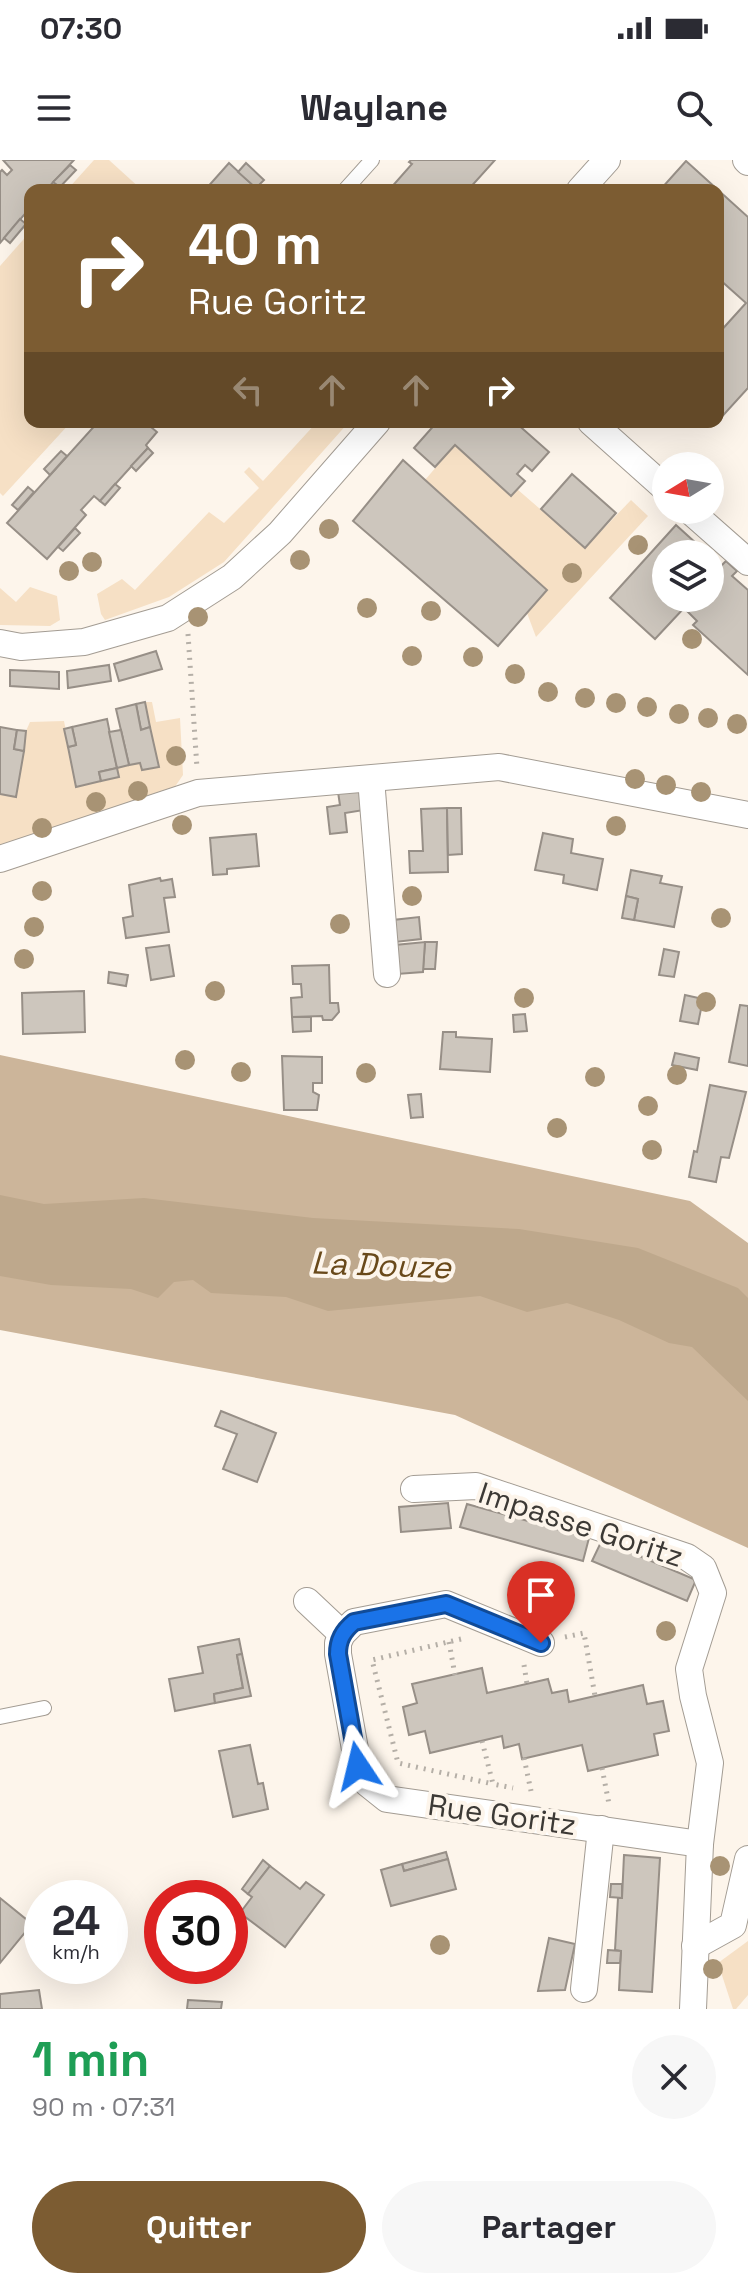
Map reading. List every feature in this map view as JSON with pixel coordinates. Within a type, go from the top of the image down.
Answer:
[{"type":"street","points":[[585,184],[607,160]]},
{"type":"street","points":[[0,643],[21,647],[84,642],[178,625],[280,533],[372,428]]},
{"type":"street","points":[[598,428],[652,476]]},
{"type":"street","points":[[705,524],[748,562]]},
{"type":"street","points":[[0,859],[198,793],[499,767],[748,815]]},
{"type":"street","points":[[371,779],[387,974]]},
{"type":"street","name":"Impasse Goritz","points":[[414,1489],[476,1486],[687,1557],[703,1568],[713,1593],[689,1669],[710,1763],[700,1844]]},
{"type":"street","points":[[307,1601],[342,1634],[354,1622],[446,1604],[541,1643]]},
{"type":"street","name":"Rue Goritz","points":[[342,1634],[338,1654],[358,1766],[375,1792],[387,1799],[700,1844]]},
{"type":"street","points":[[584,1989],[601,1829]]},
{"type":"street","points":[[693,2009],[700,1844]]},
{"type":"street","points":[[695,1946],[733,1925],[748,1859]]},
{"type":"lane","points":[[350,184],[372,160]]},
{"type":"lane","points":[[0,1717],[44,1708]]},
{"type":"path","points":[[178,625],[198,793]]},
{"type":"path","points":[[541,1643],[584,1633],[595,1696]]},
{"type":"path","points":[[463,1639],[372,1660],[398,1763],[531,1791],[524,1758]]},
{"type":"path","points":[[449,1642],[455,1675]]},
{"type":"path","points":[[482,1741],[493,1784]]},
{"type":"path","points":[[602,1768],[609,1804]]},
{"type":"shaded area","points":[[94,160],[109,160],[135,184],[72,184]]},
{"type":"shaded area","points":[[24,239],[24,428],[65,428],[3,496],[0,493],[0,266]]},
{"type":"shaded area","points":[[312,428],[344,428],[224,562],[169,597],[105,620],[97,594],[122,579],[135,590],[209,512],[224,523],[259,488],[244,472],[249,467],[263,481]]},
{"type":"shaded area","points":[[455,445],[510,495],[517,489],[585,548],[631,500],[648,516],[536,637],[527,613],[545,592],[425,480]]},
{"type":"shaded area","points":[[30,587],[57,596],[60,620],[50,626],[0,625],[0,588],[16,602]]},
{"type":"shaded area","points":[[145,702],[152,702],[156,722],[180,718],[183,775],[174,788],[0,846],[0,794],[16,796],[30,722],[64,721],[77,787],[119,777],[117,768],[140,763],[143,770],[158,767]]},
{"type":"shaded area","points":[[0,1055],[690,1201],[748,1243],[748,1548],[455,1415],[0,1330]]},
{"type":"shaded area","points":[[748,1941],[748,1995],[733,2009],[718,1963]]},
{"type":"water","name":"La Douze","points":[[0,1195],[44,1204],[144,1198],[313,1218],[519,1229],[638,1248],[738,1288],[748,1298],[748,1401],[692,1347],[669,1343],[619,1320],[567,1303],[527,1312],[480,1296],[328,1311],[286,1297],[211,1293],[193,1280],[174,1282],[158,1298],[131,1289],[51,1285],[0,1276]]},
{"type":"building","points":[[3,160],[74,160],[52,184],[24,184],[24,215],[0,243],[0,172],[2,170],[7,175],[12,170]]},
{"type":"building","points":[[495,160],[473,184],[394,184],[412,164],[409,162]]},
{"type":"building","points":[[686,161],[711,184],[665,184]]},
{"type":"building","points":[[229,163],[252,184],[210,184]]},
{"type":"building","points":[[246,163],[264,180],[260,184],[252,184],[238,172]]},
{"type":"building","points":[[70,165],[76,170],[63,184],[53,182]]},
{"type":"building","points":[[724,195],[748,217],[748,388],[724,414],[724,327],[746,303],[724,283]]},
{"type":"building","points":[[20,219],[24,222],[10,243],[4,238]]},
{"type":"building","points":[[93,428],[152,428],[157,432],[146,445],[148,448],[100,501],[94,496],[81,510],[86,515],[47,559],[7,523]]},
{"type":"building","points":[[432,428],[522,428],[549,452],[532,471],[525,465],[517,474],[525,481],[511,496],[455,445],[435,467],[414,448]]},
{"type":"building","points":[[148,448],[153,453],[136,471],[131,466]]},
{"type":"building","points":[[61,451],[67,456],[50,475],[44,469]]},
{"type":"building","points":[[403,460],[547,590],[498,646],[353,521]]},
{"type":"building","points":[[572,474],[616,513],[585,548],[541,509]]},
{"type":"building","points":[[115,484],[120,488],[105,505],[100,501]]},
{"type":"building","points":[[28,487],[34,492],[18,510],[12,505]]},
{"type":"building","points":[[676,525],[693,540],[662,540]]},
{"type":"building","points":[[75,528],[80,533],[63,551],[58,547]]},
{"type":"building","points":[[652,552],[652,612],[680,612],[655,639],[610,598]]},
{"type":"building","points":[[726,561],[737,571],[732,576],[748,590],[748,675],[693,625],[697,621],[688,612],[724,612]]},
{"type":"building","points":[[156,651],[162,669],[119,681],[114,664]]},
{"type":"building","points":[[109,665],[111,681],[68,688],[67,671]]},
{"type":"building","points":[[10,670],[59,672],[59,689],[10,686]]},
{"type":"building","points":[[145,702],[150,727],[141,730],[136,704]]},
{"type":"building","points":[[136,704],[141,730],[150,727],[159,767],[142,770],[140,763],[129,765],[116,709]]},
{"type":"building","points":[[107,719],[117,768],[99,772],[101,781],[76,787],[68,747],[76,745],[72,727]]},
{"type":"building","points":[[0,727],[17,730],[14,749],[24,751],[16,797],[0,794]]},
{"type":"building","points":[[72,727],[76,745],[68,747],[64,729]]},
{"type":"building","points":[[17,730],[26,731],[24,751],[14,749]]},
{"type":"building","points":[[121,730],[129,765],[117,768],[109,732]]},
{"type":"building","points":[[117,768],[119,777],[101,781],[99,772]]},
{"type":"building","points":[[361,789],[364,810],[345,813],[347,832],[330,834],[327,807],[340,805],[338,792]]},
{"type":"building","points":[[447,808],[448,872],[410,873],[409,851],[423,851],[421,809]]},
{"type":"building","points":[[447,808],[461,808],[462,854],[448,855]]},
{"type":"building","points":[[543,833],[573,839],[571,853],[603,859],[597,890],[563,883],[564,875],[535,870]]},
{"type":"building","points":[[256,834],[259,866],[227,869],[227,874],[213,875],[210,838]]},
{"type":"building","points":[[631,870],[662,876],[660,883],[682,887],[674,927],[634,920],[638,899],[626,896]]},
{"type":"building","points":[[160,878],[161,881],[172,879],[175,897],[164,898],[169,932],[126,938],[123,918],[133,916],[129,885]]},
{"type":"building","points":[[626,896],[638,899],[634,920],[622,918]]},
{"type":"building","points":[[419,917],[421,939],[395,942],[393,920]]},
{"type":"building","points":[[425,942],[437,942],[435,969],[423,969]]},
{"type":"building","points":[[425,942],[423,972],[397,974],[395,945]]},
{"type":"building","points":[[169,945],[174,976],[151,980],[146,948]]},
{"type":"building","points":[[664,949],[679,952],[674,977],[659,975]]},
{"type":"building","points":[[329,965],[330,1003],[338,1003],[339,1012],[332,1020],[323,1020],[322,1016],[292,1017],[291,998],[302,997],[301,984],[293,984],[292,966]]},
{"type":"building","points":[[109,972],[128,975],[126,986],[108,983]]},
{"type":"building","points":[[84,991],[85,1032],[23,1034],[22,993]]},
{"type":"building","points":[[685,995],[703,999],[698,1024],[680,1021]]},
{"type":"building","points":[[740,1005],[748,1006],[748,1066],[729,1062]]},
{"type":"building","points":[[525,1014],[527,1031],[514,1032],[513,1015]]},
{"type":"building","points":[[292,1017],[311,1017],[311,1031],[293,1032]]},
{"type":"building","points":[[443,1032],[456,1032],[456,1037],[492,1039],[490,1072],[440,1069]]},
{"type":"building","points":[[675,1053],[699,1058],[697,1070],[672,1065]]},
{"type":"building","points":[[282,1056],[322,1057],[322,1083],[313,1083],[313,1092],[319,1095],[317,1110],[284,1110]]},
{"type":"building","points":[[710,1085],[746,1092],[729,1158],[721,1157],[716,1182],[689,1177]]},
{"type":"building","points":[[421,1094],[423,1117],[411,1118],[408,1095]]},
{"type":"building","points":[[221,1411],[276,1433],[257,1482],[223,1469],[237,1434],[215,1426]]},
{"type":"building","points":[[448,1503],[451,1528],[401,1532],[399,1507]]},
{"type":"building","points":[[467,1504],[589,1538],[583,1561],[460,1527]]},
{"type":"building","points":[[602,1540],[696,1580],[687,1601],[592,1561]]},
{"type":"building","points":[[239,1639],[242,1654],[237,1655],[243,1688],[214,1694],[215,1703],[175,1711],[169,1679],[203,1673],[198,1647]]},
{"type":"building","points":[[242,1654],[251,1696],[215,1703],[214,1694],[243,1688],[237,1655]]},
{"type":"building","points":[[482,1668],[487,1693],[548,1679],[552,1693],[567,1690],[569,1702],[643,1685],[647,1704],[663,1701],[669,1731],[654,1734],[658,1755],[588,1771],[582,1745],[522,1759],[519,1744],[504,1748],[502,1736],[430,1753],[425,1731],[409,1735],[403,1707],[417,1703],[412,1684]]},
{"type":"building","points":[[250,1745],[258,1784],[263,1783],[268,1809],[233,1817],[219,1751]]},
{"type":"building","points":[[446,1852],[448,1859],[404,1871],[402,1864]]},
{"type":"building","points":[[624,1855],[660,1858],[652,1992],[619,1990],[621,1951],[615,1950]]},
{"type":"building","points":[[448,1859],[456,1889],[391,1906],[381,1870],[402,1864],[404,1871]]},
{"type":"building","points":[[263,1860],[270,1866],[248,1894],[248,1881]]},
{"type":"building","points":[[270,1866],[300,1889],[306,1882],[324,1895],[285,1947],[248,1919],[248,1902],[252,1897],[248,1894]]},
{"type":"building","points":[[611,1884],[622,1884],[622,1898],[610,1897]]},
{"type":"building","points":[[0,1898],[24,1918],[24,1934],[0,1963]]},
{"type":"building","points":[[549,1938],[575,1944],[565,1990],[538,1991]]},
{"type":"building","points":[[608,1950],[621,1951],[620,1963],[607,1963]]},
{"type":"building","points":[[39,1990],[42,2009],[0,2009],[0,1994]]},
{"type":"building","points":[[188,2000],[222,2002],[221,2009],[187,2009]]},
{"type":"route","points":[[358,1766],[338,1654],[338,1643],[346,1628],[354,1622],[446,1604],[541,1643]]}]
